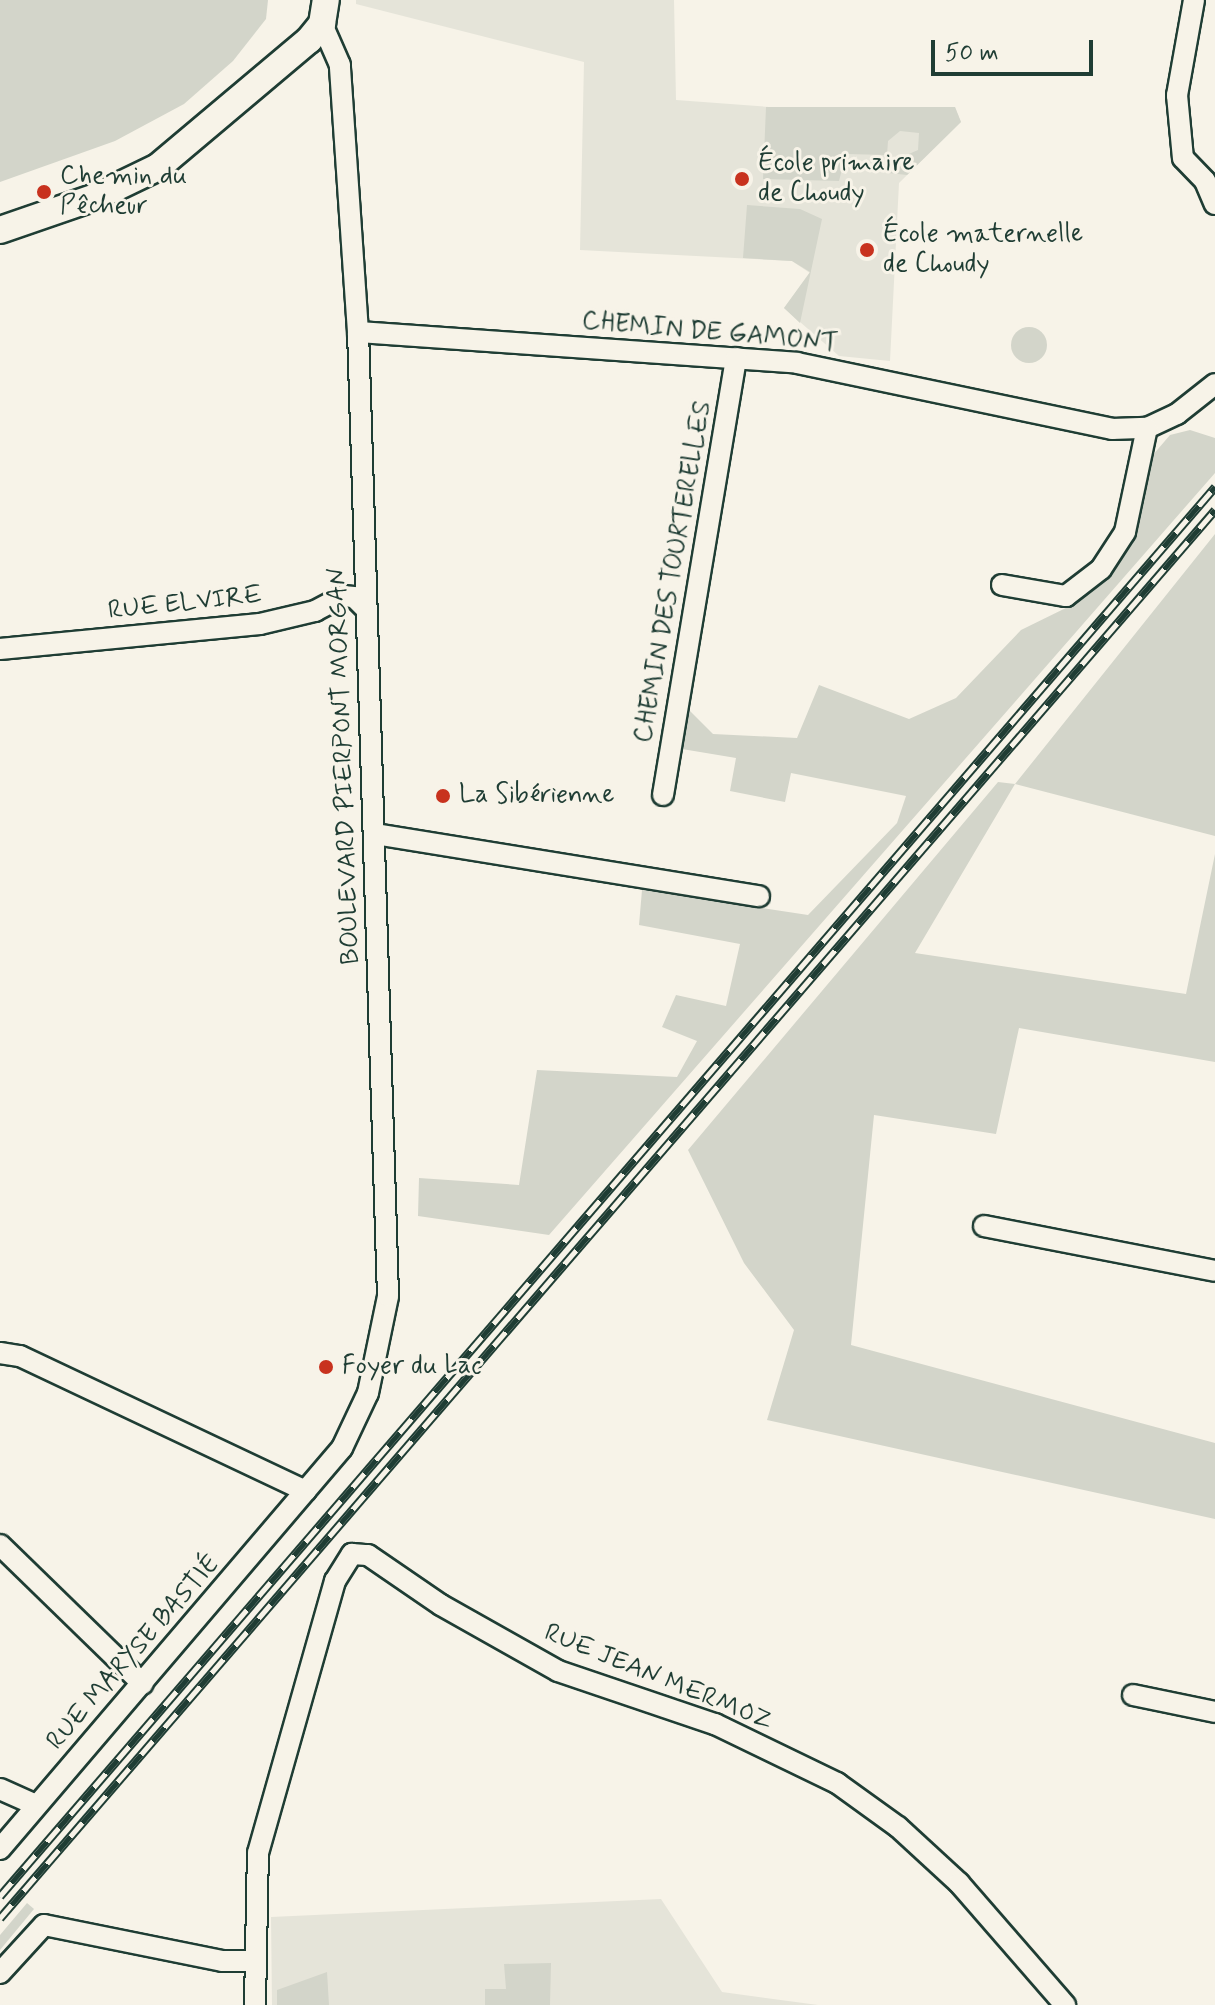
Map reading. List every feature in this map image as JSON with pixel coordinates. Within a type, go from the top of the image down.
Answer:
[{"type":"street","points":[[1194,0],[1177,95],[1183,158],[1205,181],[1215,204]]},
{"type":"street","points":[[0,230],[84,201],[158,167],[304,44],[324,13]]},
{"type":"street","name":"BOULEVARD PIERPONT MORGAN","points":[[306,1491],[342,1448],[368,1393],[388,1296],[358,332],[340,65],[324,13]]},
{"type":"street","name":"CHEMIN DE GAMONT","points":[[358,332],[797,363],[1112,429],[1147,428],[1211,398]]},
{"type":"street","name":"CHEMIN DES TOURTERELLES","points":[[663,795],[736,358]]},
{"type":"street","points":[[1002,585],[1066,596],[1101,569],[1125,532],[1147,428]]},
{"type":"street","name":"RUE ELVIRE","points":[[0,649],[260,624],[315,611],[343,596],[354,597],[366,609]]},
{"type":"street","points":[[375,834],[759,896]]},
{"type":"street","points":[[984,1226],[1215,1271]]},
{"type":"street","points":[[0,1353],[20,1356],[306,1491]]},
{"type":"street","name":"RUE MARYSE BASTIÉ","points":[[0,1849],[306,1491]]},
{"type":"street","points":[[0,1545],[143,1684]]},
{"type":"street","name":"RUE JEAN MERMOZ","points":[[254,1961],[258,1853],[335,1581],[352,1554],[368,1555],[441,1605],[558,1671],[715,1724],[837,1783],[898,1827],[959,1883],[1065,2005]]},
{"type":"street","points":[[1133,1695],[1215,1712]]},
{"type":"street","points":[[0,1789],[36,1805]]},
{"type":"street","points":[[0,1973],[44,1925],[222,1961],[254,1961],[255,2005]]},
{"type":"shaded area","points":[[0,0],[268,0],[266,19],[233,61],[184,104],[115,141],[0,182]]},
{"type":"shaded area","name":"École primaire de Choudy","points":[[356,0],[674,0],[676,100],[797,109],[955,107],[961,122],[899,183],[890,361],[839,356],[784,308],[810,273],[792,261],[580,250],[584,62],[356,4]]},
{"type":"shaded area","points":[[766,107],[955,107],[961,122],[907,175],[889,173],[902,165],[902,157],[918,150],[919,133],[900,131],[888,141],[887,155],[846,154],[839,181],[763,179]]},
{"type":"shaded area","points":[[747,205],[800,209],[822,219],[800,323],[784,308],[810,272],[792,261],[743,258]]},
{"type":"shaded area","points":[[1029,327],[1042,332],[1047,345],[1042,358],[1029,363],[1016,358],[1011,345],[1016,332]]},
{"type":"shaded area","points":[[1190,430],[1215,438],[1215,473],[549,1235],[418,1216],[419,1178],[519,1185],[537,1070],[677,1077],[697,1041],[662,1027],[676,995],[726,1006],[740,944],[639,925],[642,890],[808,915],[897,823],[906,796],[791,773],[785,802],[730,791],[736,758],[682,749],[689,710],[713,734],[797,738],[819,685],[909,719],[956,698],[1021,630],[1076,603],[1106,574],[1143,493],[1152,456],[1170,435]]},
{"type":"shaded area","points":[[1215,534],[1215,836],[1015,784]]},
{"type":"shaded area","points":[[998,782],[1015,784],[915,953],[1186,994],[1215,854],[1215,1062],[1019,1028],[996,1134],[874,1115],[851,1345],[1215,1443],[1215,1519],[767,1420],[794,1330],[744,1263],[688,1150]]},
{"type":"shaded area","points":[[661,1899],[722,1992],[818,2005],[272,2005],[271,1917]]},
{"type":"shaded area","points":[[27,1903],[34,1909],[0,1950],[0,1935]]},
{"type":"shaded area","points":[[551,1963],[550,2005],[485,2005],[485,1989],[506,1989],[504,1964]]},
{"type":"shaded area","points":[[327,1972],[329,2005],[277,2005],[277,1990]]},
{"type":"railway","points":[[0,1896],[1215,487]]},
{"type":"railway","points":[[0,1918],[1215,510]]},
{"type":"place","name":"École primaire de Choudy","points":[[742,179]]},
{"type":"place","name":"Chemin du Pêcheur","points":[[44,192]]},
{"type":"place","name":"École maternelle de Choudy","points":[[867,250]]},
{"type":"place","name":"La Sibérienne","points":[[443,796]]},
{"type":"place","name":"Foyer du Lac","points":[[326,1367]]}]
